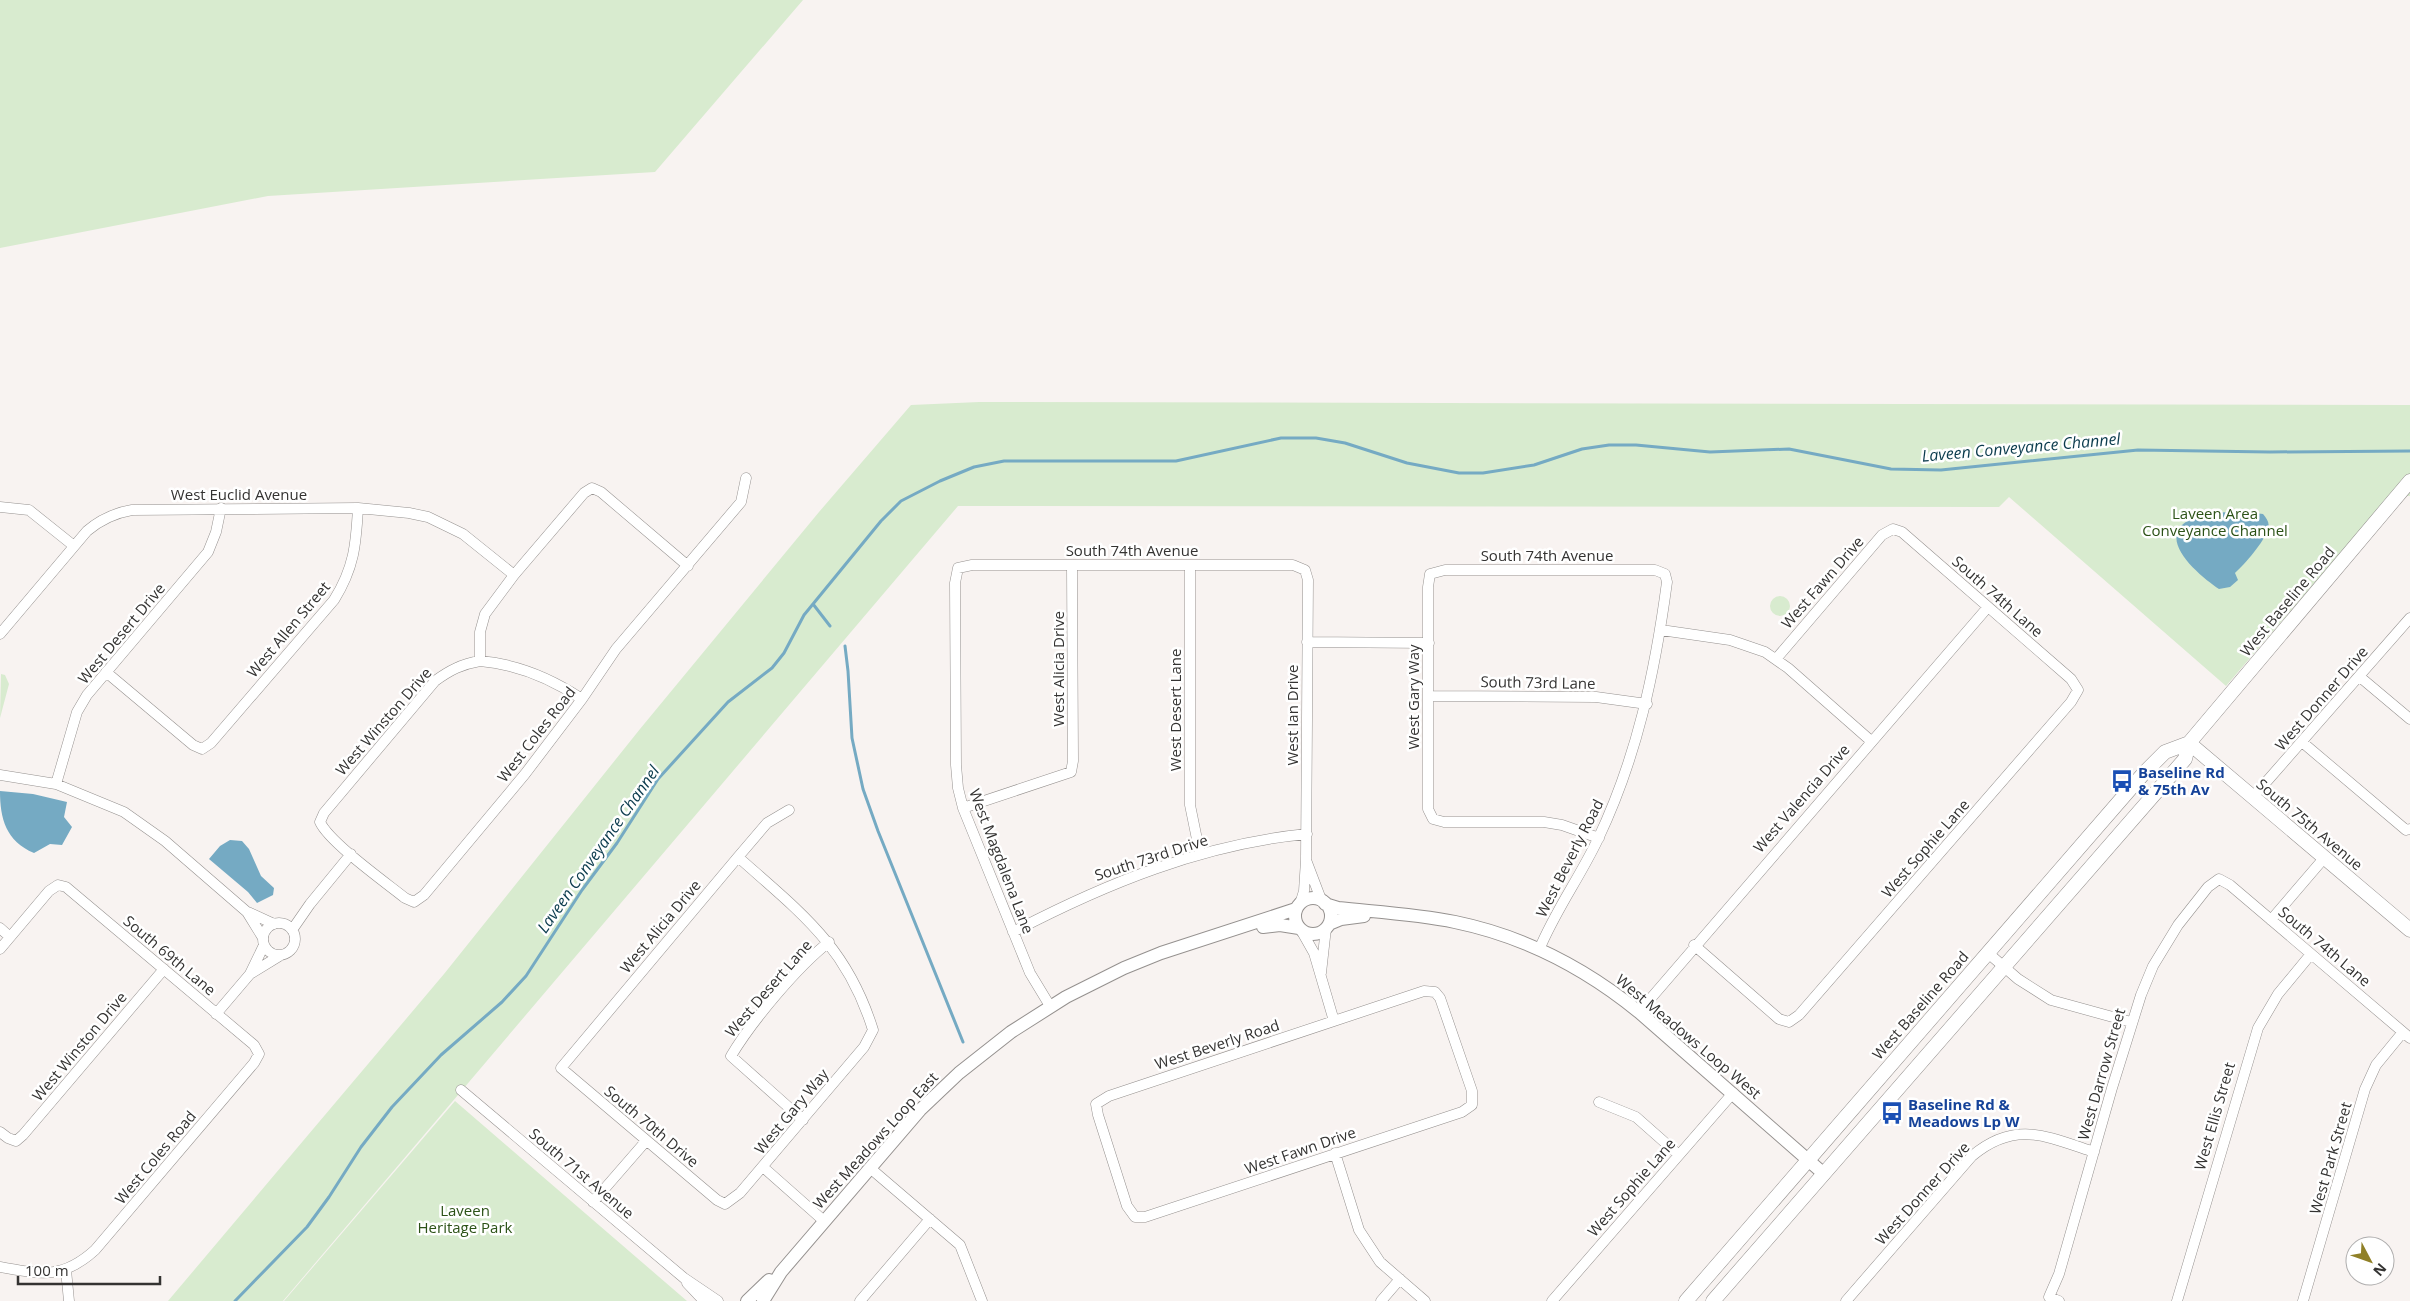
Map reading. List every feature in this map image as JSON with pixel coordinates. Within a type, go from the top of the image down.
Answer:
[{"type":"main road","name":"West Baseline Road","points":[[1713,1301],[2185,759],[2189,743],[2410,481]]},
{"type":"main road","name":"West Baseline Road","points":[[1686,1301],[2144,773],[2165,752],[2189,743]]},
{"type":"main road","name":"South 75th Avenue","points":[[2189,743],[2410,928]]},
{"type":"street","name":"West Coles Road","points":[[320,822],[323,828],[351,854],[405,898],[414,902],[424,895],[484,825],[582,699],[616,649],[741,502],[746,478]]},
{"type":"street","points":[[582,699],[548,679],[498,662],[480,661],[480,632],[485,614],[514,575],[584,493],[592,488],[601,492],[688,566]]},
{"type":"street","points":[[0,507],[29,510],[74,546]]},
{"type":"street","name":"West Desert Drive","points":[[56,784],[77,712],[87,694],[208,552],[216,532],[221,508]]},
{"type":"street","name":"West Euclid Avenue","points":[[0,634],[87,530],[116,512],[132,510],[358,508],[409,513],[428,517],[445,524],[474,542],[514,575]]},
{"type":"street","name":"West Allen Street","points":[[106,672],[193,746],[202,749],[211,743],[334,600],[345,582],[354,560],[358,508]]},
{"type":"street","name":"South 74th Lane","points":[[1893,529],[1902,532],[1988,606],[2071,679],[2078,690]]},
{"type":"street","name":"West Fawn Drive","points":[[1776,659],[1882,535],[1893,529]]},
{"type":"street","name":"South 74th Avenue","points":[[958,568],[972,565],[1293,565],[1305,570]]},
{"type":"street","name":"West Desert Lane","points":[[1190,565],[1190,805],[1200,854]]},
{"type":"street","name":"West Alicia Drive","points":[[964,808],[1071,772],[1073,761],[1072,566]]},
{"type":"street","name":"West Magdalena Lane","points":[[958,568],[955,583],[955,732],[958,788],[964,808],[1030,973],[1050,1006]]},
{"type":"street","name":"West Ian Drive","points":[[1298,907],[1304,891],[1307,834],[1308,580],[1305,570]]},
{"type":"street","name":"South 74th Avenue","points":[[1430,574],[1445,570],[1655,570],[1665,574]]},
{"type":"street","name":"West Gary Way","points":[[1430,574],[1428,809],[1433,819],[1444,822],[1544,822],[1562,825],[1599,838]]},
{"type":"street","name":"West Beverly Road","points":[[1539,950],[1599,838],[1628,768],[1647,704],[1661,630],[1667,582],[1665,574]]},
{"type":"street","name":"West Valencia Drive","points":[[1639,1012],[1694,945],[1988,606]]},
{"type":"street","name":"West Donner Drive","points":[[2253,797],[2410,618]]},
{"type":"street","points":[[1661,630],[1730,640],[1748,645],[1776,659],[1871,741]]},
{"type":"street","points":[[1307,642],[1428,643]]},
{"type":"street","name":"West Winston Drive","points":[[320,822],[324,813],[436,681],[448,671],[463,664],[480,661]]},
{"type":"street","points":[[2360,677],[2410,719]]},
{"type":"street","name":"West Sophie Lane","points":[[1694,945],[1780,1019],[1789,1022],[1799,1016],[2071,702],[2078,690]]},
{"type":"street","name":"South 73rd Lane","points":[[1428,696],[1596,697],[1647,704]]},
{"type":"street","points":[[2302,742],[2408,829]]},
{"type":"street","points":[[0,775],[56,784],[109,805],[147,827],[247,912],[284,926],[294,935],[293,946],[290,950],[250,974],[216,1014]]},
{"type":"street","name":"West Alicia Drive","points":[[561,1068],[767,823],[789,810]]},
{"type":"street","name":"South 73rd Drive","points":[[1013,932],[1081,897],[1125,879],[1200,854],[1265,840],[1307,834]]},
{"type":"street","points":[[250,974],[266,930],[284,926],[310,904],[351,854]]},
{"type":"street","points":[[738,857],[814,924],[829,942]]},
{"type":"street","points":[[2271,920],[2324,857]]},
{"type":"street","name":"West Ian Drive","points":[[1306,860],[1324,903]]},
{"type":"street","name":"South 74th Lane","points":[[2219,879],[2230,885],[2407,1035]]},
{"type":"street","name":"West Darrow Street","points":[[2054,1299],[2059,1274],[2131,1022],[2153,966],[2165,944],[2202,893],[2219,879]]},
{"type":"street","name":"South 69th Lane","points":[[10,937],[49,891],[58,885],[66,887],[254,1044],[259,1054]]},
{"type":"street","points":[[1246,927],[1298,907],[1311,899],[1324,903],[1330,913],[1320,974]]},
{"type":"street","name":"West Meadows Loop West","points":[[1324,903],[1338,908],[1359,909],[1374,913],[1454,922],[1496,934],[1539,950],[1577,968],[1639,1012],[1824,1174]]},
{"type":"street","points":[[1298,907],[1295,919],[1310,943],[1334,1021]]},
{"type":"street","points":[[247,912],[271,953],[281,955]]},
{"type":"street","name":"West Meadows Loop West","points":[[1328,926],[1374,913]]},
{"type":"street","points":[[1246,927],[1280,924],[1311,934],[1322,931],[1328,926]]},
{"type":"street","name":"West Meadows Loop East","points":[[781,1272],[920,1110],[959,1073],[1011,1032],[1050,1006],[1086,986],[1154,956],[1246,927]]},
{"type":"street","points":[[0,928],[10,937],[0,949]]},
{"type":"street","name":"West Desert Lane","points":[[803,1120],[730,1056],[742,1037],[812,955],[829,942]]},
{"type":"street","name":"West Gary Way","points":[[725,1204],[740,1193],[803,1120],[864,1047],[873,1030],[860,992],[829,942]]},
{"type":"street","points":[[1988,953],[2018,979],[2051,1000],[2131,1022]]},
{"type":"street","name":"West Ellis Street","points":[[2177,1301],[2258,1028],[2278,994],[2311,954]]},
{"type":"street","name":"West Winston Drive","points":[[0,1132],[16,1141],[23,1135],[164,969]]},
{"type":"street","name":"West Beverly Road","points":[[1135,1216],[1127,1206],[1096,1104],[1109,1096],[1424,991],[1435,992],[1440,998],[1472,1091],[1472,1105]]},
{"type":"street","name":"West Park Street","points":[[2303,1301],[2365,1089],[2376,1065],[2407,1035]]},
{"type":"street","name":"West Coles Road","points":[[0,1268],[40,1274],[66,1270],[82,1262],[95,1250],[254,1063],[259,1054]]},
{"type":"street","name":"South 70th Drive","points":[[561,1068],[717,1200],[725,1204]]},
{"type":"street","name":"South 71st Avenue","points":[[461,1090],[684,1278],[718,1301]]},
{"type":"street","name":"West Sophie Lane","points":[[1552,1301],[1733,1093]]},
{"type":"street","points":[[1599,1102],[1636,1117],[1680,1155]]},
{"type":"street","name":"West Fawn Drive","points":[[1135,1216],[1145,1217],[1462,1112],[1472,1105]]},
{"type":"street","name":"West Donner Drive","points":[[1846,1301],[1972,1156],[1992,1141],[2004,1136],[2026,1134],[2094,1152]]},
{"type":"street","points":[[593,1202],[646,1141]]},
{"type":"street","points":[[1335,1153],[1359,1230],[1380,1262],[1425,1301]]},
{"type":"street","points":[[762,1168],[824,1221]]},
{"type":"street","points":[[870,1168],[960,1245],[982,1301]]},
{"type":"street","points":[[860,1301],[930,1219]]},
{"type":"street","points":[[66,1270],[69,1301]]},
{"type":"street","points":[[747,1301],[768,1280],[781,1272]]},
{"type":"street","points":[[763,1301],[781,1272]]},
{"type":"street","name":"South 71st Avenue","points":[[684,1278],[704,1301]]},
{"type":"street","points":[[1380,1301],[1400,1279]]},
{"type":"green space","points":[[0,0],[803,0],[655,172],[268,196],[0,248]]},
{"type":"green space","name":"Laveen Area Conveyance Channel","points":[[979,402],[2410,405],[2410,496],[2389,496],[2226,686],[2009,497],[1999,507],[958,506],[283,1301],[168,1301],[444,974],[640,729],[819,512],[911,405]]},
{"type":"green space","points":[[1780,596],[1787,599],[1790,606],[1787,613],[1780,616],[1773,613],[1770,606],[1773,599]]},
{"type":"green space","points":[[1,674],[5,675],[9,684],[0,718]]},
{"type":"green space","name":"Laveen Heritage Park","points":[[455,1101],[687,1301],[284,1301]]},
{"type":"water","points":[[2238,511],[2263,514],[2269,525],[2259,546],[2235,573],[2238,580],[2230,587],[2219,589],[2192,567],[2178,547],[2176,537],[2180,528],[2194,517]]},
{"type":"water","points":[[0,791],[33,794],[67,802],[64,817],[72,827],[62,845],[50,844],[34,853],[17,842],[6,828],[3,820]]},
{"type":"water","points":[[230,840],[242,841],[249,849],[261,876],[274,888],[273,895],[257,903],[248,892],[209,859],[220,846]]},
{"type":"waterway","name":"Laveen Conveyance Channel","points":[[235,1301],[307,1227],[361,1147],[392,1107],[441,1055],[502,1002],[526,976],[582,890],[617,843],[658,779],[728,702],[772,668],[784,653],[804,615],[881,521],[901,501],[940,481],[974,467],[1004,461],[1176,461],[1281,438],[1316,438],[1345,443],[1407,463],[1459,473],[1483,473],[1534,465],[1582,449],[1609,445],[1636,445],[1710,452],[1789,449],[1891,469],[1941,470],[2138,450],[2270,452],[2410,451]]},
{"type":"waterway","points":[[813,604],[830,626]]},
{"type":"waterway","points":[[845,646],[852,738],[863,789],[963,1042]]},
{"type":"place","name":"Baseline Rd & 75th Av","points":[[2122,781]]},
{"type":"place","name":"Baseline Rd & Meadows Lp W","points":[[1892,1113]]}]
